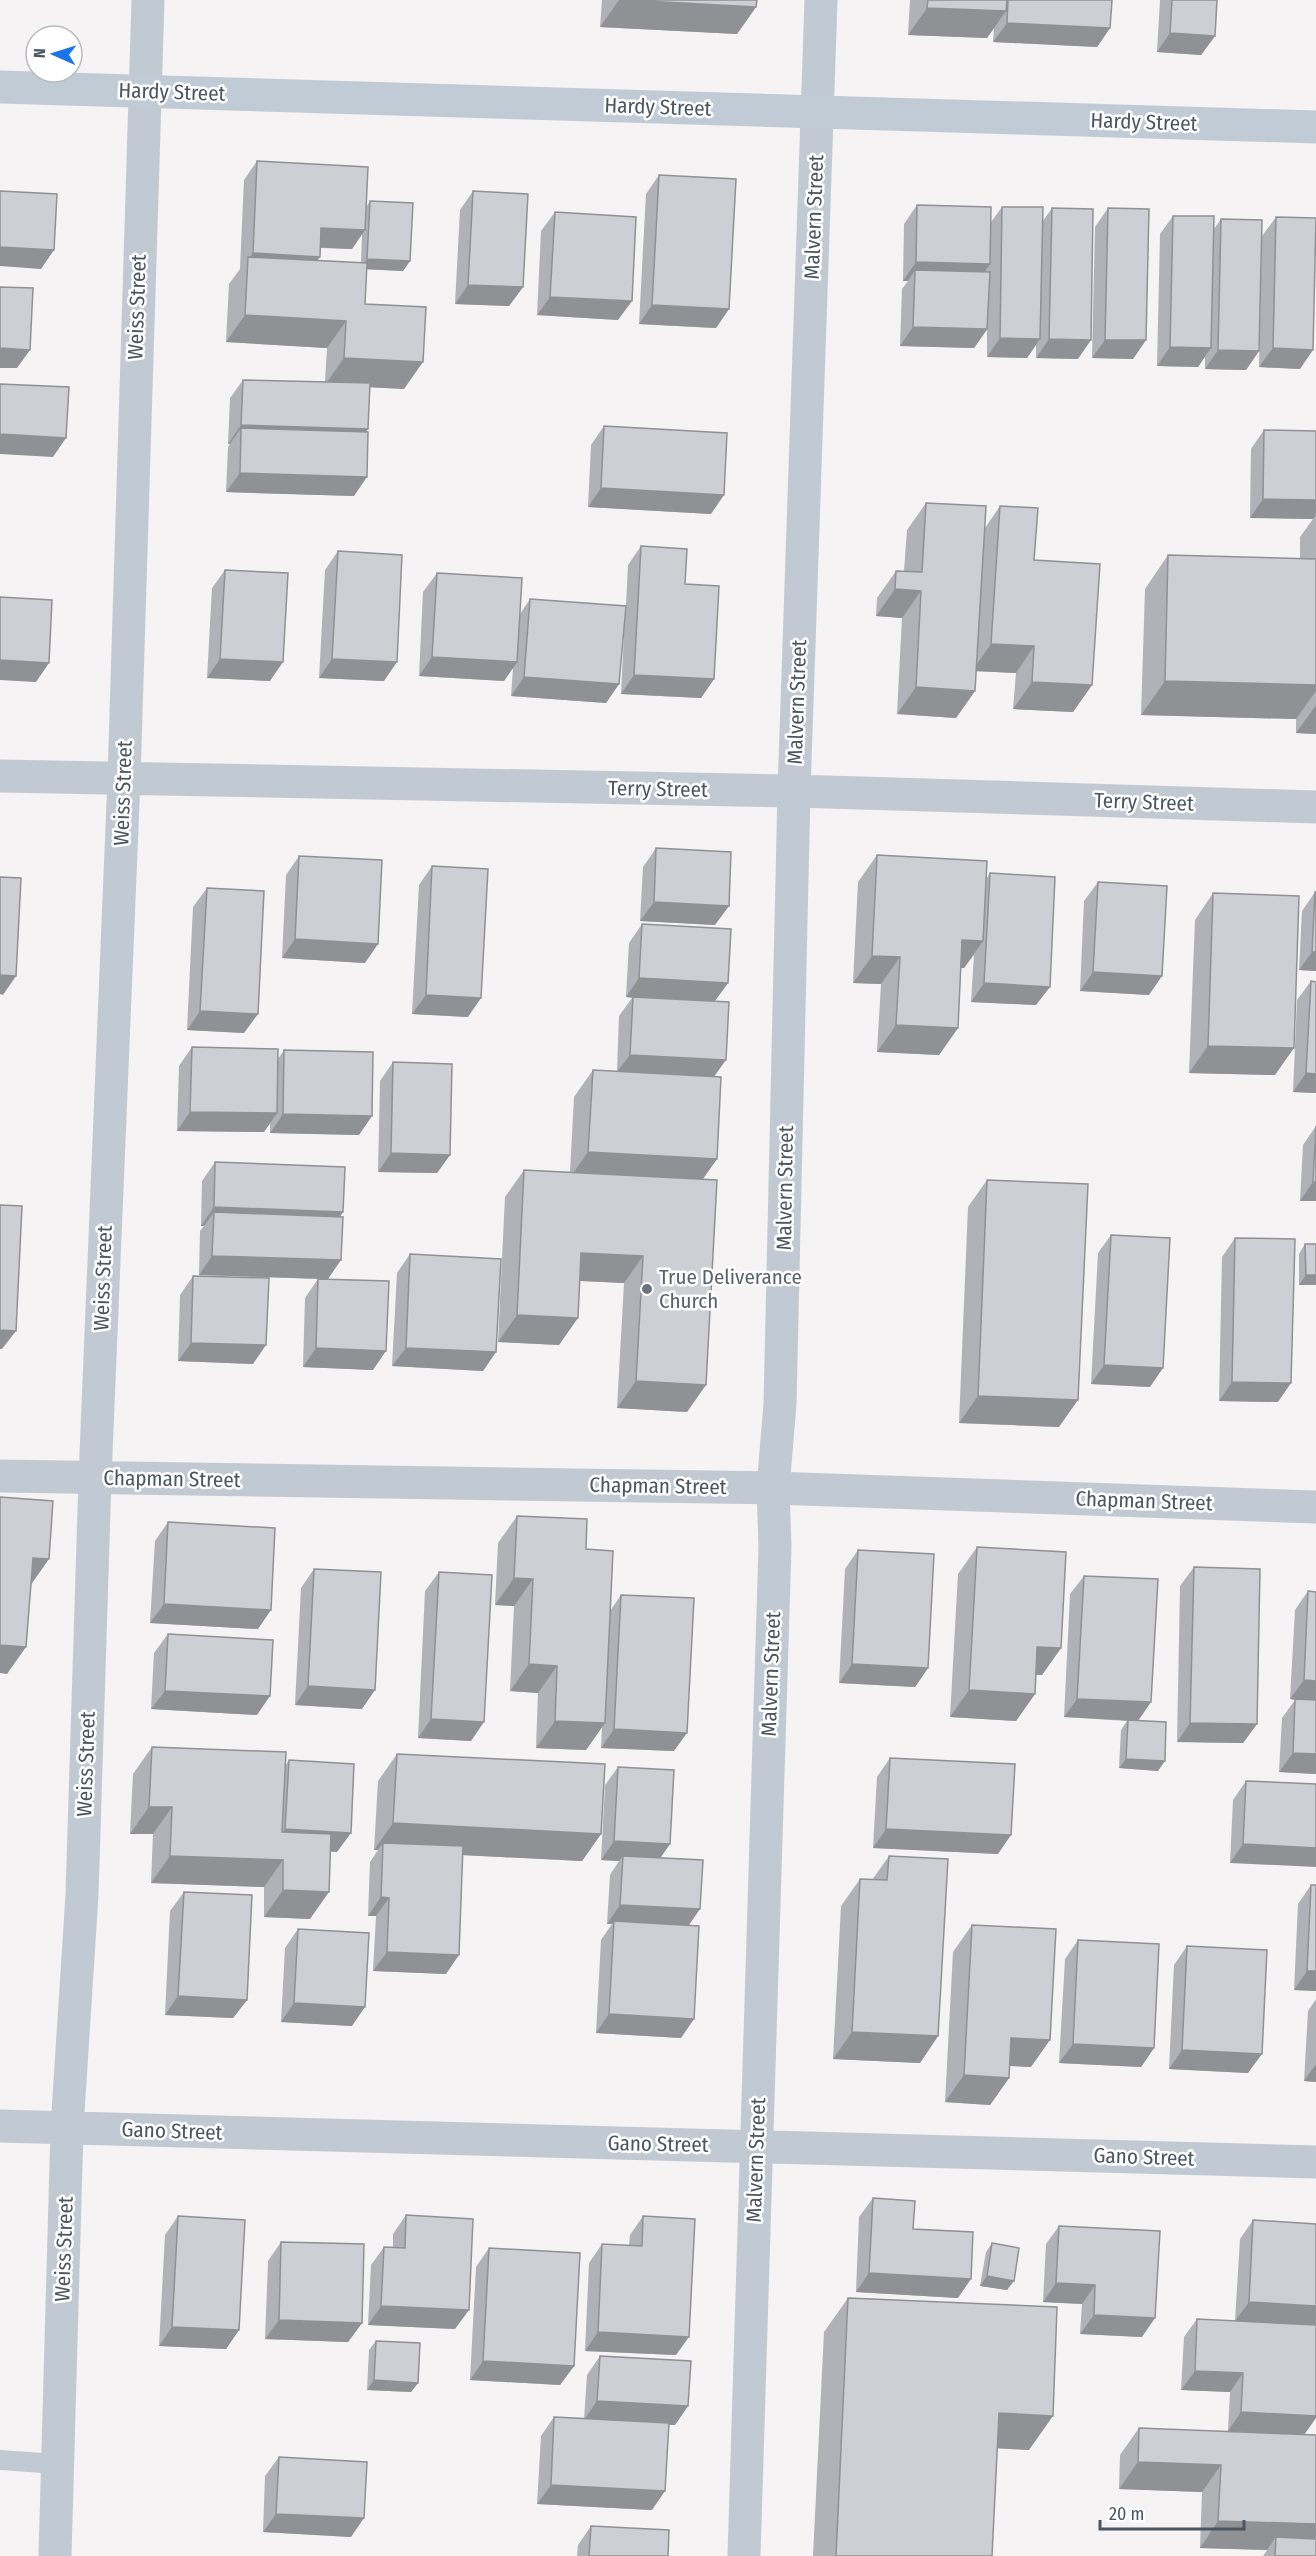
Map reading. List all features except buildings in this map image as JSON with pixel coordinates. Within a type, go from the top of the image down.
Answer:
[{"type":"main road","name":"Hardy Street","points":[[0,87],[1316,127]]},
{"type":"street","name":"Weiss Street","points":[[55,2556],[67,2128],[82,1895],[95,1478],[124,779],[147,0]]},
{"type":"street","name":"Malvern Street","points":[[744,2556],[775,1546],[773,1488],[780,1404],[794,791],[821,0]]},
{"type":"street","name":"Terry Street","points":[[0,776],[794,791],[1316,807]]},
{"type":"street","name":"Chapman Street","points":[[0,1476],[773,1488],[1316,1507]]},
{"type":"street","name":"Gano Street","points":[[0,2126],[1316,2162]]},
{"type":"lane","points":[[0,2460],[57,2464]]},
{"type":"place","name":"True Deliverance Church","points":[[647,1289]]}]
